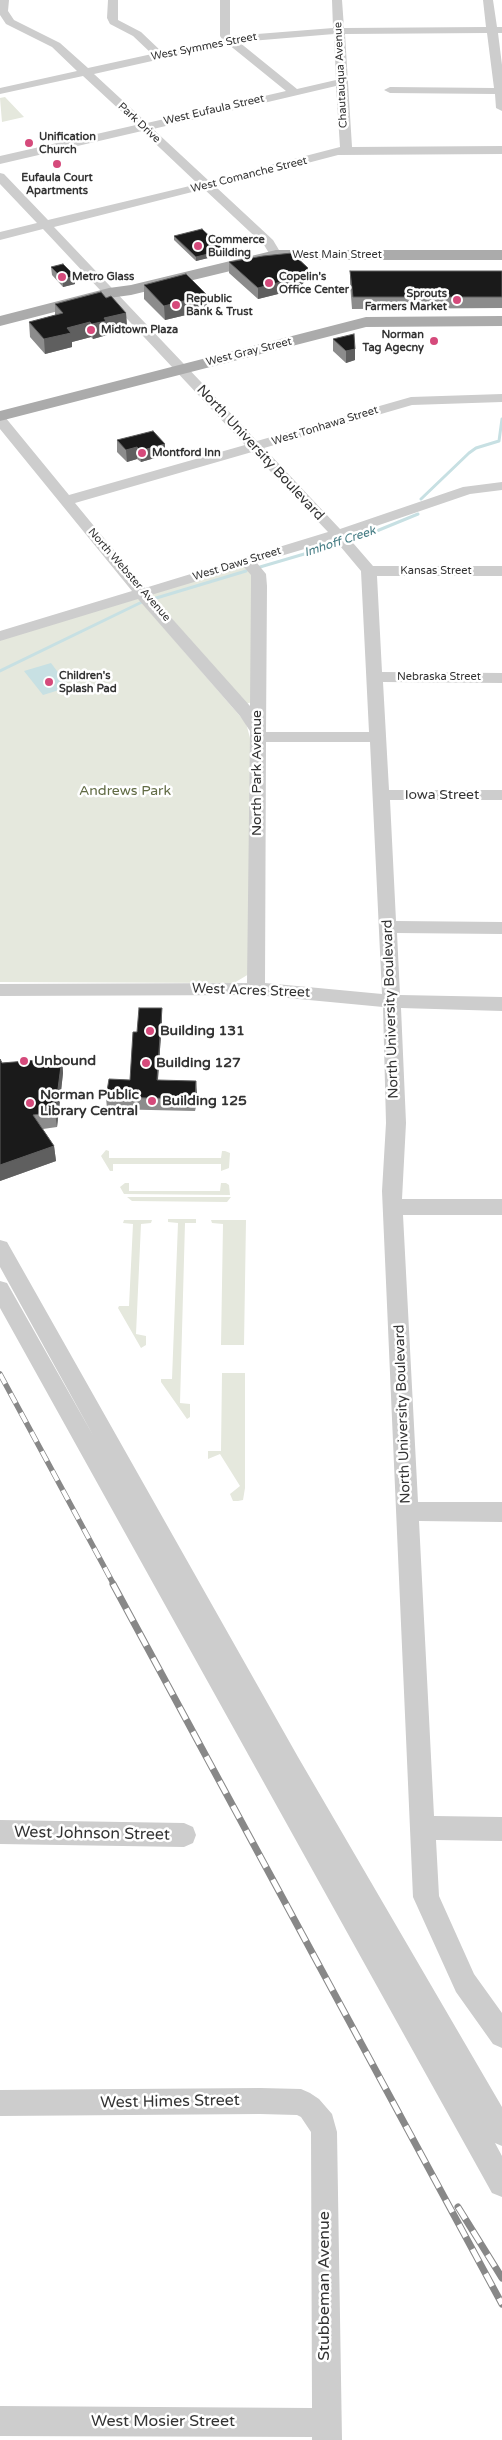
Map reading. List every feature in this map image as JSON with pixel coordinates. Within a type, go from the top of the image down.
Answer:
[{"type":"main road","name":"West Main Street","points":[[0,321],[110,293],[131,290],[276,255],[502,255]]},
{"type":"main road","name":"West Gray Street","points":[[0,418],[366,322],[502,320]]},
{"type":"street","name":"Park Drive","points":[[4,0],[3,12],[10,22],[56,45],[269,244],[276,255]]},
{"type":"street","points":[[113,0],[112,18],[114,22],[137,34],[160,56]]},
{"type":"street","points":[[225,0],[224,34],[294,92]]},
{"type":"street","name":"Chautauqua Avenue","points":[[337,0],[346,150]]},
{"type":"street","points":[[488,0],[497,30],[499,91],[502,108]]},
{"type":"street","name":"West Symmes Street","points":[[0,91],[230,40],[268,34],[339,31],[497,30]]},
{"type":"street","name":"West Eufaula Street","points":[[0,160],[341,82]]},
{"type":"street","points":[[390,90],[499,91]]},
{"type":"street","name":"West Comanche Street","points":[[0,236],[346,150],[502,150]]},
{"type":"street","name":"North University Boulevard","points":[[0,177],[182,369],[369,571],[388,927],[396,1123],[393,1207],[422,1828]]},
{"type":"street","name":"West Tonhawa Street","points":[[66,501],[255,448],[411,400],[502,398]]},
{"type":"street","name":"North Webster Avenue","points":[[0,418],[142,592],[248,713],[257,734]]},
{"type":"street","name":"West Daws Street","points":[[0,636],[247,561],[341,540],[468,490],[502,486]]},
{"type":"street","name":"North Park Avenue","points":[[247,561],[258,574],[259,586],[256,989]]},
{"type":"street","name":"Kansas Street","points":[[369,571],[502,571]]},
{"type":"street","name":"Nebraska Street","points":[[376,677],[502,678]]},
{"type":"street","points":[[257,734],[378,737]]},
{"type":"street","name":"Iowa Street","points":[[382,795],[502,796]]},
{"type":"street","points":[[388,927],[502,928]]},
{"type":"street","name":"West Acres Street","points":[[0,990],[256,989],[391,1001],[502,1004]]},
{"type":"street","points":[[393,1207],[502,1207]]},
{"type":"street","points":[[0,1248],[285,1757],[502,2133]]},
{"type":"street","points":[[0,1289],[502,2183]]},
{"type":"street","points":[[406,1511],[502,1512]]},
{"type":"street","points":[[502,1829],[422,1828],[426,1897],[465,1983],[502,2035]]},
{"type":"street","name":"West Johnson Street","points":[[0,1832],[184,1835]]},
{"type":"street","name":"West Himes Street","points":[[0,2103],[301,2102],[317,2116],[324,2132]]},
{"type":"street","name":"Stubbeman Avenue","points":[[324,2132],[327,2431]]},
{"type":"street","name":"West Mosier Street","points":[[0,2421],[327,2431]]},
{"type":"green space","points":[[5,97],[24,117],[2,122],[0,98]]},
{"type":"green space","points":[[244,566],[252,573],[252,702],[246,704],[150,594]]},
{"type":"green space","name":"Andrews Park","points":[[138,598],[246,723],[250,738],[249,974],[234,983],[0,982],[0,640]]},
{"type":"green space","points":[[106,1150],[109,1151],[109,1158],[221,1158],[222,1151],[225,1151],[230,1153],[229,1168],[221,1171],[221,1164],[113,1164],[113,1171],[110,1171],[101,1156]]},
{"type":"green space","points":[[125,1183],[129,1183],[129,1191],[220,1191],[221,1183],[226,1183],[229,1185],[230,1195],[124,1194],[120,1187]]},
{"type":"green space","points":[[127,1197],[231,1197],[227,1202],[132,1201]]},
{"type":"green space","points":[[168,1219],[196,1219],[196,1223],[185,1223],[180,1403],[190,1404],[190,1417],[187,1419],[161,1382],[161,1379],[172,1379],[178,1223],[168,1222]]},
{"type":"green space","points":[[124,1220],[152,1220],[151,1223],[141,1224],[136,1334],[146,1336],[146,1345],[141,1348],[118,1308],[119,1306],[129,1306],[133,1224],[123,1223]]},
{"type":"green space","points":[[211,1220],[246,1220],[244,1345],[221,1345],[223,1224],[212,1223]]},
{"type":"green space","points":[[222,1373],[245,1373],[245,1488],[243,1500],[238,1501],[233,1501],[230,1494],[240,1486],[220,1454],[208,1459],[208,1451],[221,1451]]},
{"type":"water","name":"Children's Splash Pad","points":[[51,663],[69,687],[43,695],[24,671]]},
{"type":"building","name":"Commerce Building","points":[[202,229],[222,248],[218,249],[220,251],[196,257],[174,236]]},
{"type":"building","points":[[292,253],[308,268],[299,277],[258,288],[229,262],[263,256]]},
{"type":"building","points":[[63,264],[75,276],[63,279],[51,267]]},
{"type":"building","points":[[350,271],[502,271],[502,297],[353,297]]},
{"type":"building","points":[[186,274],[207,295],[164,306],[144,285]]},
{"type":"building","points":[[101,292],[106,298],[111,296],[126,313],[104,318],[106,321],[92,324],[90,322],[67,328],[71,333],[44,339],[29,322],[63,313],[55,304]]},
{"type":"building","points":[[354,334],[355,349],[346,351],[333,339]]},
{"type":"building","points":[[153,431],[165,444],[140,451],[137,447],[126,450],[117,440]]},
{"type":"building","points":[[139,1008],[162,1008],[157,1080],[196,1081],[195,1099],[106,1097],[109,1079],[130,1080],[133,1032],[137,1032]]},
{"type":"building","name":"Norman Public Library Central","points":[[62,1058],[55,1112],[33,1115],[54,1146],[0,1165],[0,1059],[2,1063]]},
{"type":"waterway","name":"Imhoff Creek","points":[[421,499],[469,453],[476,448],[499,441],[502,419]]},
{"type":"waterway","name":"Imhoff Creek","points":[[260,567],[362,537],[418,514]]},
{"type":"waterway","name":"Imhoff Creek","points":[[153,599],[246,571]]},
{"type":"waterway","name":"Imhoff Creek","points":[[0,671],[144,601]]},
{"type":"railway","points":[[0,1374],[114,1585]]},
{"type":"railway","points":[[113,1584],[502,2304]]},
{"type":"railway","points":[[458,2207],[502,2278]]},
{"type":"place","name":"Unification Church","points":[[29,143]]},
{"type":"place","name":"Eufaula Court Apartments","points":[[57,164]]},
{"type":"place","name":"Commerce Building","points":[[198,246]]},
{"type":"place","name":"Metro Glass","points":[[62,277]]},
{"type":"place","name":"Copelin's Office Center","points":[[269,283]]},
{"type":"place","name":"Sprouts Farmers Market","points":[[457,300]]},
{"type":"place","name":"Republic Bank & Trust","points":[[176,305]]},
{"type":"place","name":"Midtown Plaza","points":[[91,330]]},
{"type":"place","name":"Norman Tag Agecny","points":[[434,341]]},
{"type":"place","name":"Montford Inn","points":[[142,453]]},
{"type":"place","name":"Children's Splash Pad","points":[[49,682]]},
{"type":"place","name":"Building 131","points":[[150,1031]]},
{"type":"place","name":"Unbound","points":[[24,1061]]},
{"type":"place","name":"Building 127","points":[[146,1063]]},
{"type":"place","name":"Building 125","points":[[152,1101]]},
{"type":"place","name":"Norman Public Library Central","points":[[30,1103]]}]
